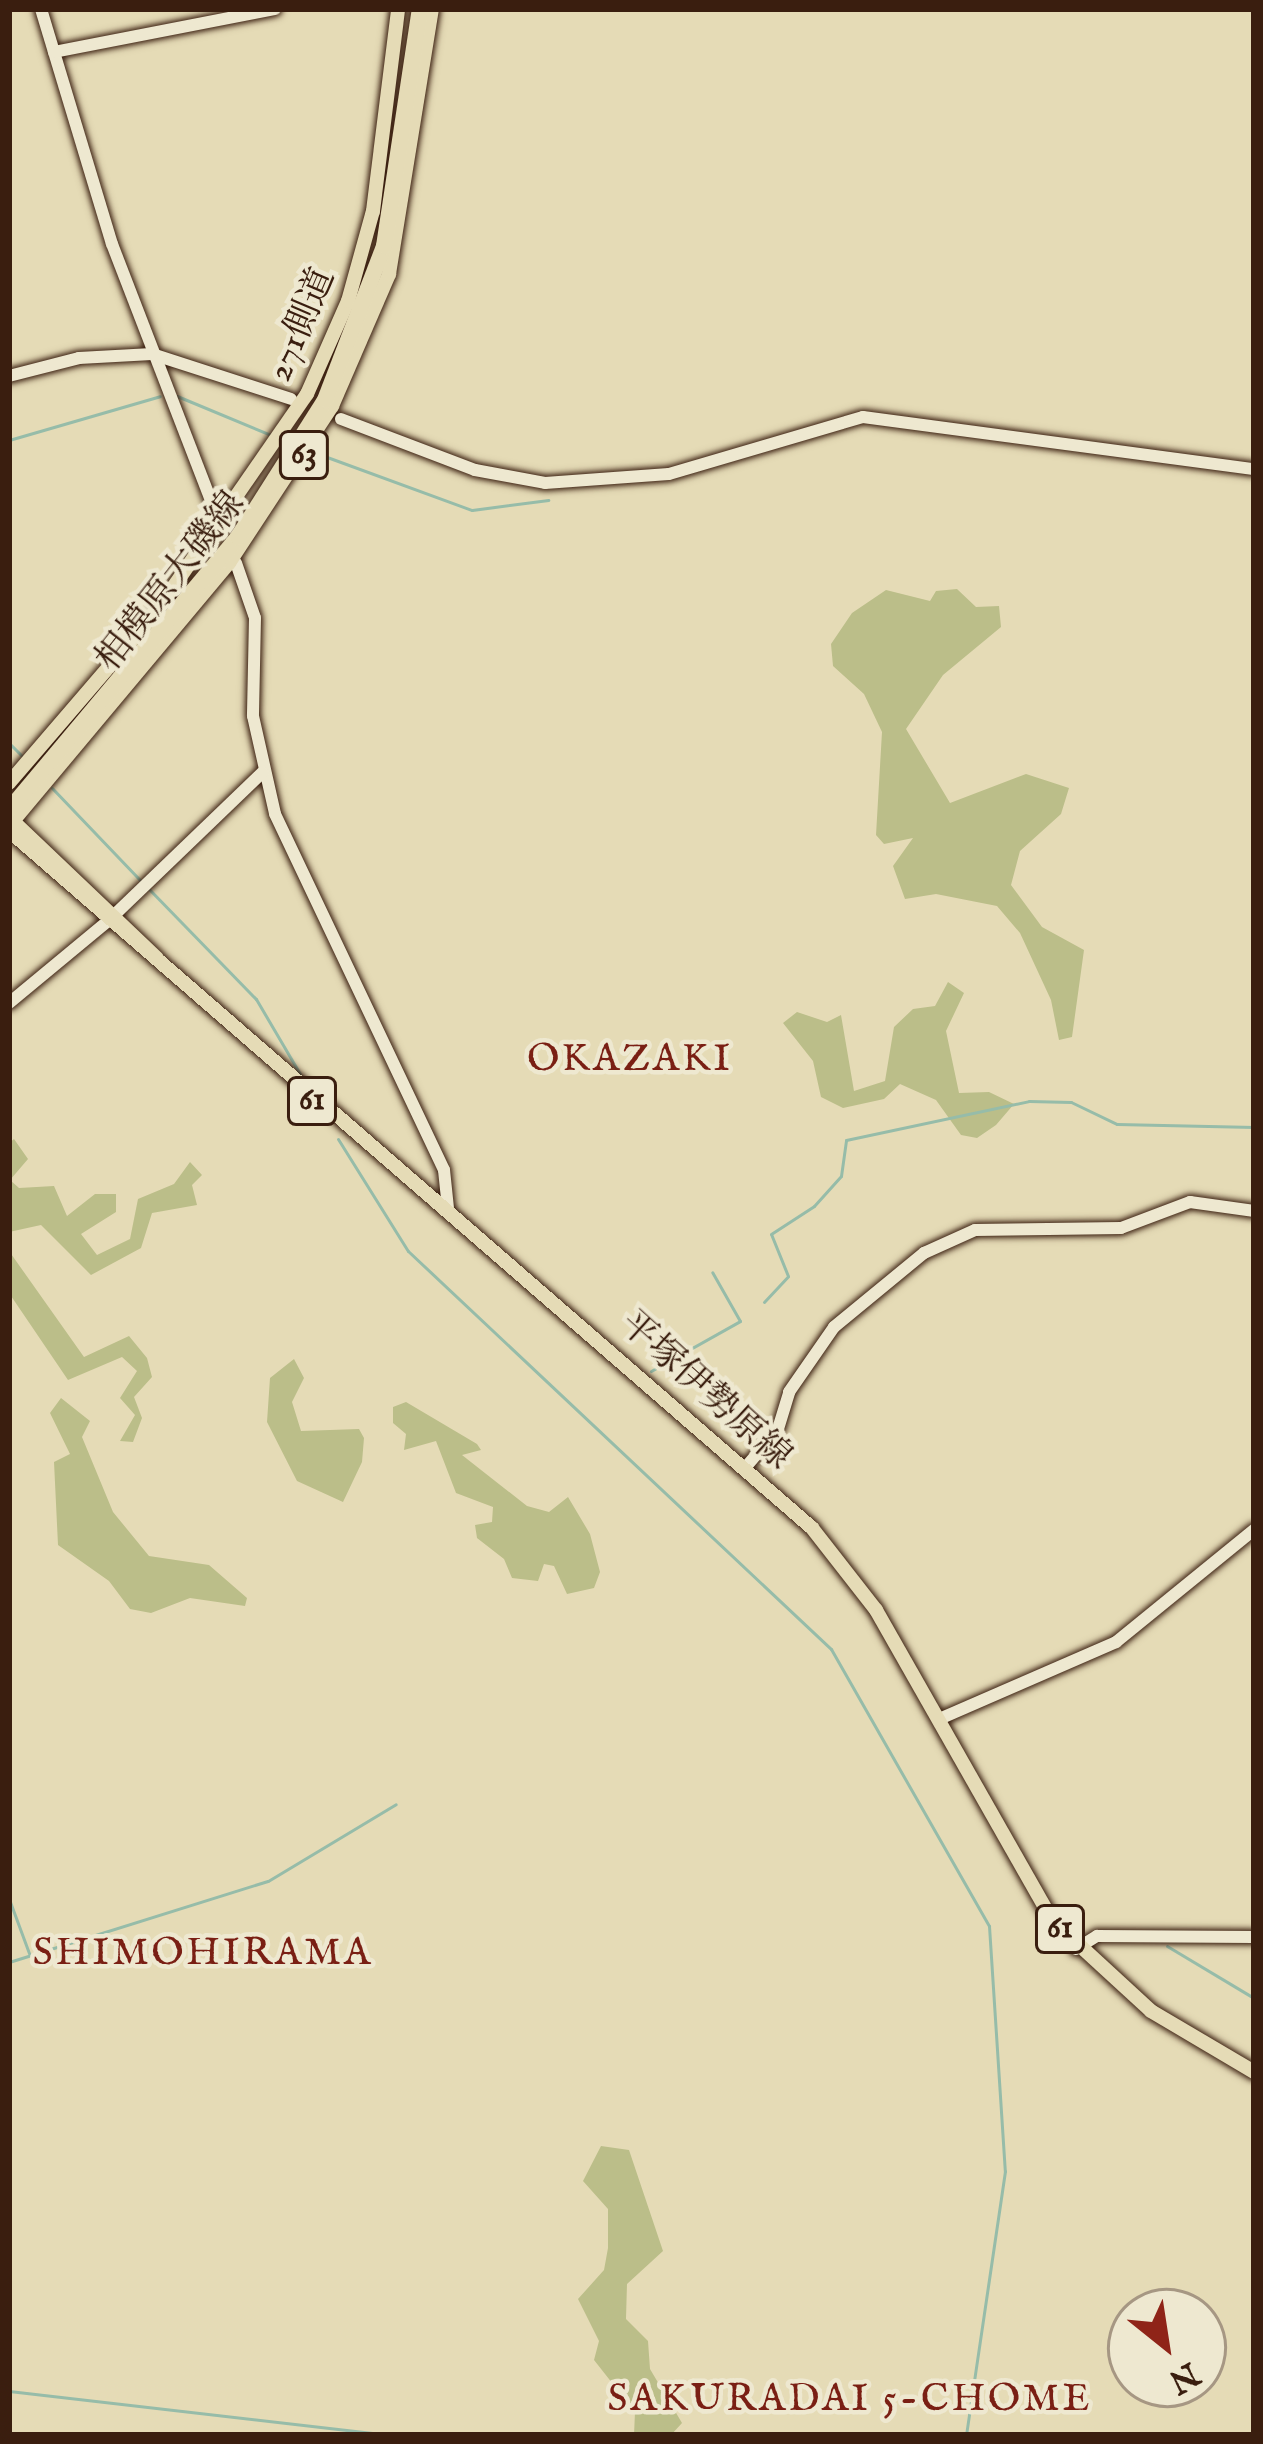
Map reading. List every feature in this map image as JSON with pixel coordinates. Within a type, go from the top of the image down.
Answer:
[{"type":"highway","points":[[9,795],[230,531],[317,395],[379,228],[416,9]]},
{"type":"highway","points":[[11,827],[238,536],[325,400],[384,246],[416,9]]},
{"type":"main road","name":"271側道","points":[[9,783],[156,612],[306,396],[348,301],[373,211],[398,9]]},
{"type":"main road","name":"相模原大磯線","points":[[11,827],[229,563],[332,406],[389,274],[432,9]]},
{"type":"main road","name":"平塚伊勢原線","points":[[11,827],[181,987],[448,1208],[745,1468],[846,1568],[939,1719],[1040,1903],[1076,1949],[1169,2025],[1254,2072]]},
{"type":"street","points":[[41,9],[152,354],[218,519]]},
{"type":"street","points":[[54,52],[274,9]]},
{"type":"street","points":[[9,376],[79,358],[152,354],[291,399]]},
{"type":"street","points":[[341,419],[475,470],[545,483],[669,474],[862,417],[1254,469]]},
{"type":"street","points":[[236,562],[255,618],[253,716],[263,772],[284,835],[444,1170],[448,1208]]},
{"type":"street","points":[[9,1003],[111,919],[263,772]]},
{"type":"street","points":[[745,1468],[778,1429],[789,1392],[834,1327],[924,1252],[975,1230],[1121,1228],[1190,1202],[1254,1211]]},
{"type":"street","points":[[939,1719],[1116,1642],[1254,1531]]},
{"type":"street","points":[[1076,1949],[1097,1936],[1254,1937]]},
{"type":"green space","points":[[957,589],[976,607],[999,606],[1001,627],[943,675],[906,729],[950,803],[1026,774],[1069,788],[1061,814],[1020,851],[1011,885],[1042,927],[1084,950],[1072,1037],[1059,1040],[1051,1000],[1020,933],[997,906],[936,894],[905,899],[893,866],[913,838],[884,844],[876,835],[882,732],[864,694],[833,666],[831,644],[852,613],[886,590],[930,601],[936,591]]},
{"type":"green space","points":[[948,982],[964,993],[946,1031],[959,1093],[989,1092],[1014,1104],[996,1125],[977,1138],[961,1135],[936,1100],[900,1084],[884,1099],[843,1108],[821,1097],[813,1061],[783,1023],[797,1012],[827,1022],[841,1015],[854,1091],[885,1081],[894,1027],[913,1009],[935,1006]]},
{"type":"green space","points":[[14,1139],[28,1159],[10,1180],[19,1188],[54,1186],[67,1216],[95,1194],[116,1194],[116,1212],[81,1234],[97,1255],[130,1239],[138,1199],[174,1184],[190,1162],[202,1175],[192,1185],[197,1205],[152,1213],[141,1248],[91,1275],[41,1225],[9,1232],[9,1143]]},
{"type":"green space","points":[[9,1251],[84,1357],[129,1336],[147,1358],[152,1377],[134,1397],[142,1418],[133,1442],[120,1441],[135,1415],[120,1398],[137,1371],[122,1357],[68,1380],[9,1293]]},
{"type":"green space","points":[[294,1359],[304,1378],[292,1402],[301,1431],[359,1429],[364,1438],[362,1462],[343,1502],[297,1481],[267,1422],[270,1378]]},
{"type":"green space","points":[[61,1398],[90,1421],[82,1437],[113,1512],[149,1556],[209,1565],[247,1598],[245,1606],[190,1598],[151,1613],[130,1609],[109,1581],[58,1545],[54,1462],[70,1454],[50,1413]]},
{"type":"green space","points":[[406,1402],[477,1444],[481,1450],[462,1455],[527,1506],[549,1512],[568,1497],[590,1534],[600,1572],[594,1588],[567,1594],[554,1566],[544,1564],[538,1581],[512,1578],[504,1559],[477,1538],[475,1525],[492,1522],[493,1507],[456,1493],[436,1441],[404,1450],[406,1434],[393,1423],[393,1407]]},
{"type":"green space","points":[[601,2146],[629,2150],[663,2251],[627,2284],[626,2319],[648,2341],[650,2369],[682,2423],[671,2435],[634,2435],[635,2412],[594,2360],[599,2341],[578,2299],[604,2270],[608,2248],[608,2209],[583,2181]]},
{"type":"waterway","points":[[9,440],[160,396]]},
{"type":"waterway","points":[[177,396],[273,436]]},
{"type":"waterway","points":[[316,453],[472,510],[548,500]]},
{"type":"waterway","points":[[9,743],[21,755]]},
{"type":"waterway","points":[[52,788],[141,881]]},
{"type":"waterway","points":[[148,888],[256,999],[300,1074]]},
{"type":"waterway","points":[[764,1302],[788,1276],[771,1234],[814,1206],[841,1176],[846,1140],[1029,1101],[1071,1102],[1117,1124],[1254,1127]]},
{"type":"waterway","points":[[338,1139],[408,1251],[831,1649],[989,1926],[1005,2171],[966,2435]]},
{"type":"waterway","points":[[651,1371],[740,1321],[712,1272]]},
{"type":"waterway","points":[[9,1962],[268,1881],[396,1804]]},
{"type":"waterway","points":[[9,1899],[29,1953]]},
{"type":"waterway","points":[[1167,1946],[1254,1998]]},
{"type":"waterway","points":[[9,2391],[387,2435]]},
{"type":"district","name":"OKAZAKI","points":[[630,1060]]},
{"type":"district","name":"SHIMOHIRAMA","points":[[203,1954]]},
{"type":"district","name":"SAKURADAI 5-CHOME","points":[[850,2400]]}]
